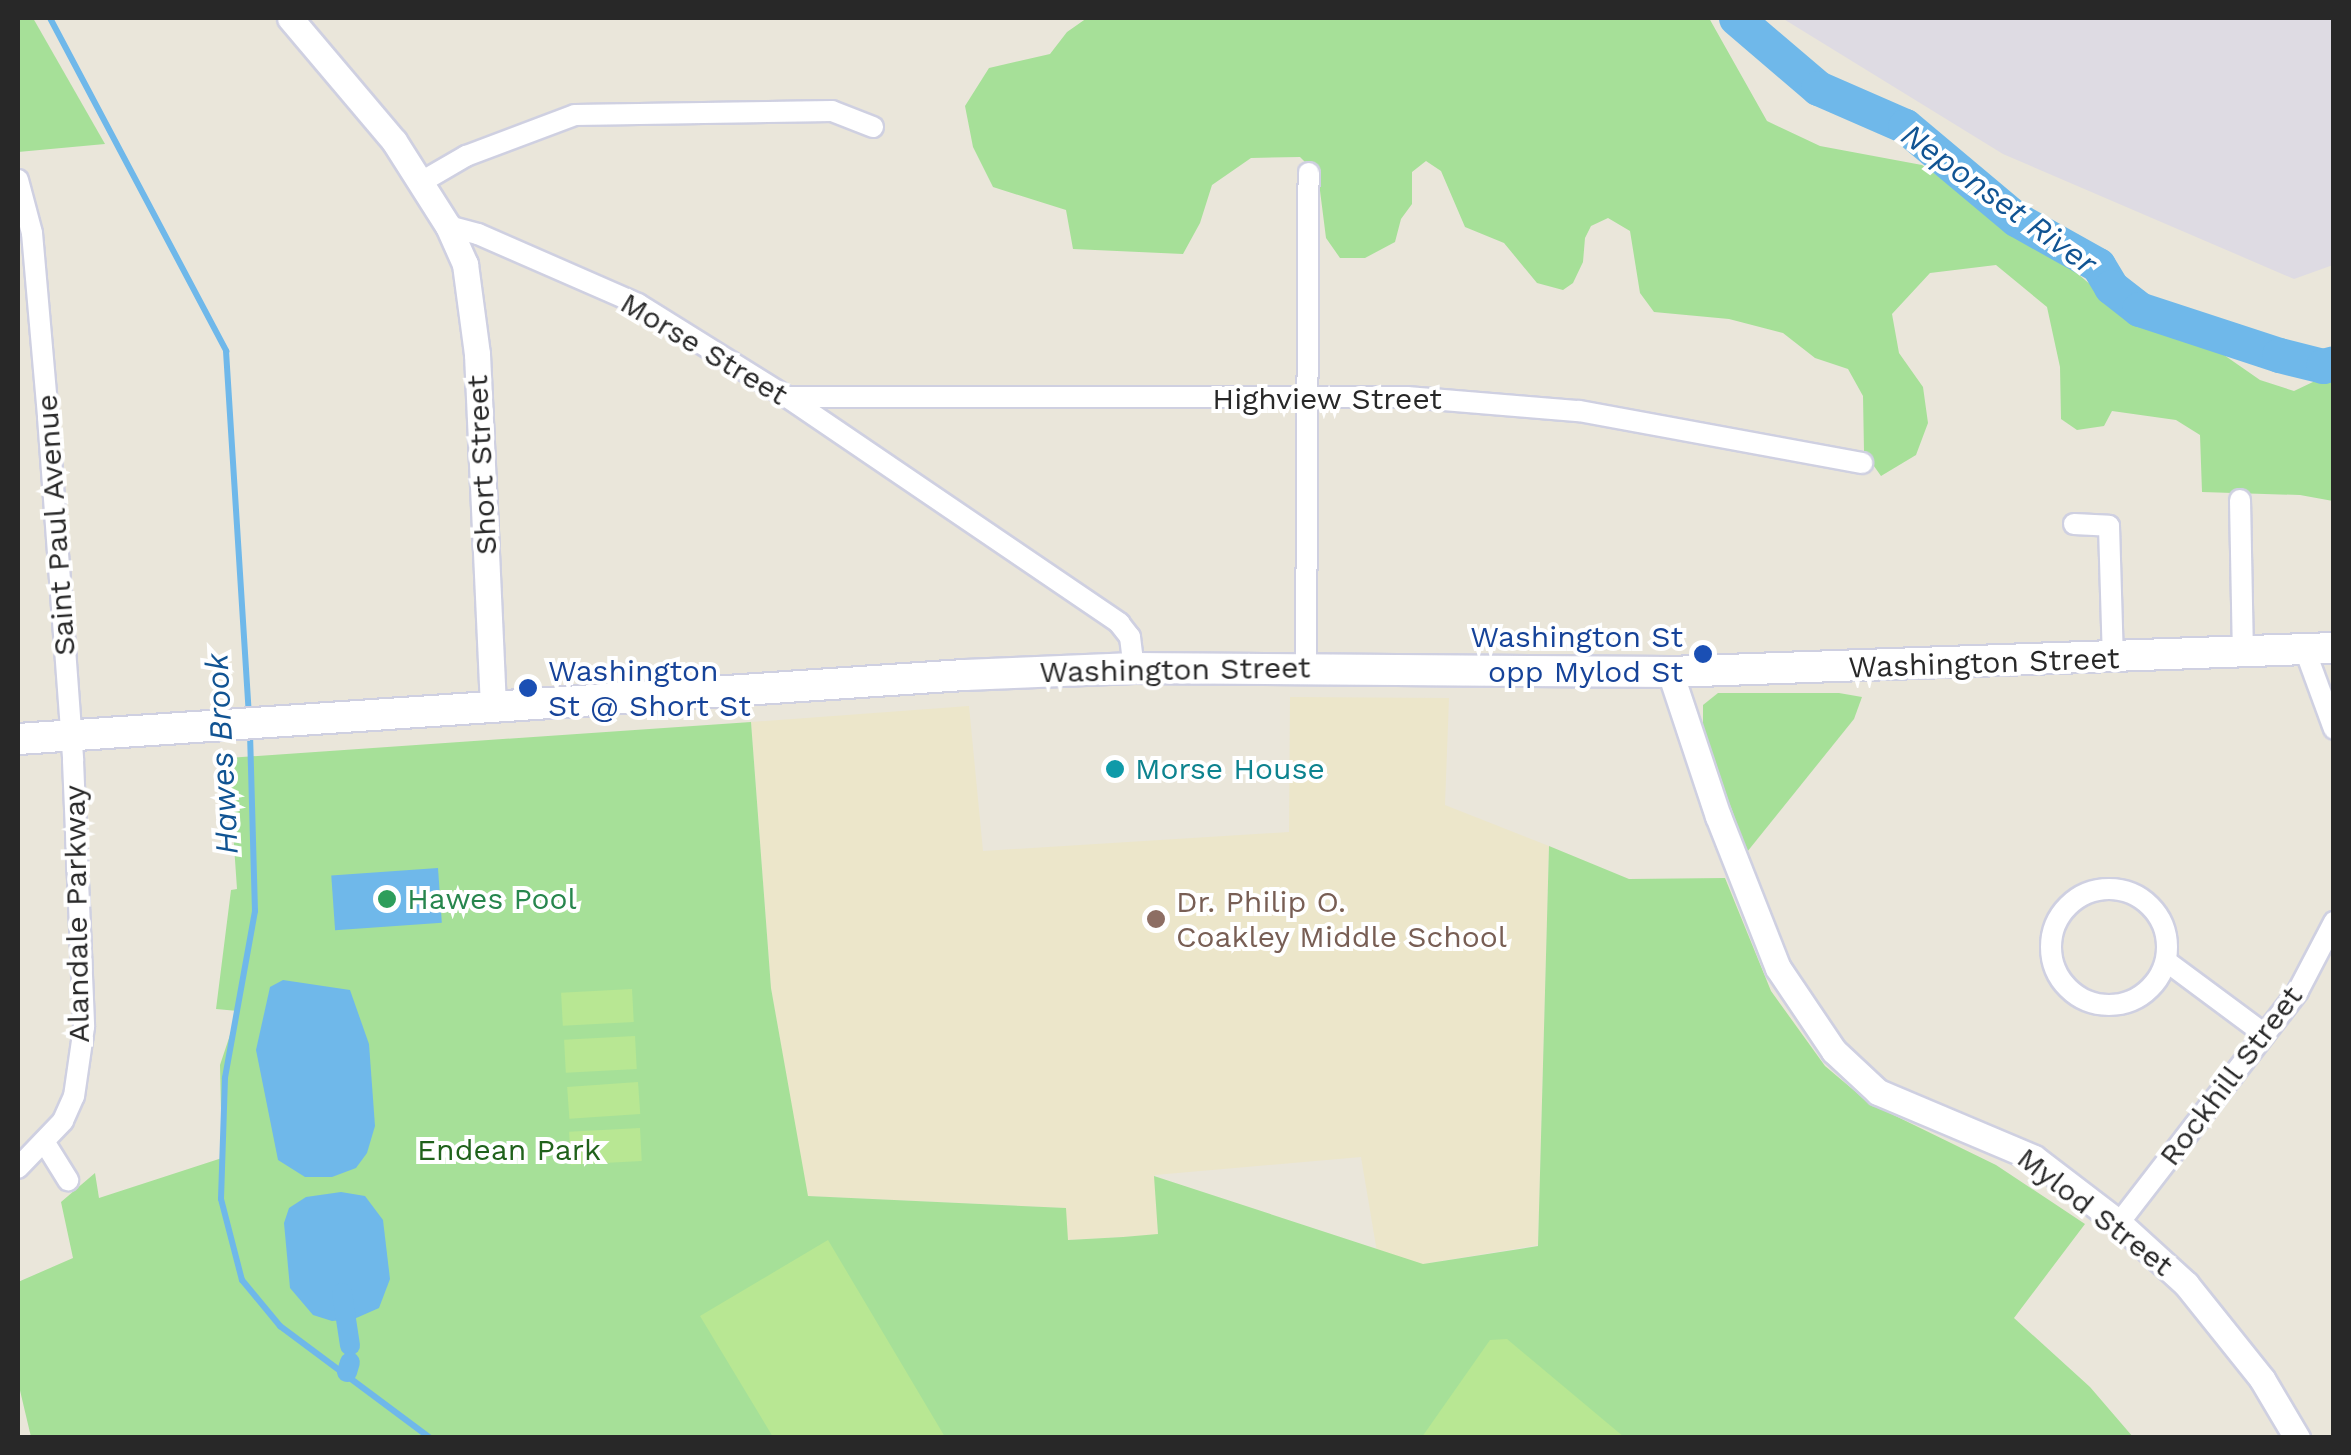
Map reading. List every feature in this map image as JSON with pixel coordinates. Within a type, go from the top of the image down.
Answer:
[{"type":"main road","name":"Washington Street","points":[[18,739],[966,675],[1134,668],[1670,672],[2113,660],[2319,649]]},
{"type":"street","points":[[290,18],[423,182],[448,226]]},
{"type":"street","points":[[423,182],[480,150],[574,115],[832,111],[873,127]]},
{"type":"street","points":[[1306,668],[1308,173]]},
{"type":"street","name":"Saint Paul Avenue","points":[[21,188],[48,418],[71,736]]},
{"type":"street","name":"Morse Street","points":[[448,226],[478,234],[638,304],[787,398],[1119,623],[1130,637],[1134,668]]},
{"type":"street","name":"Short Street","points":[[448,226],[465,264],[473,302],[493,709]]},
{"type":"street","name":"Highview Street","points":[[787,398],[1406,397],[1560,408],[1862,463]]},
{"type":"street","points":[[2240,500],[2244,652]]},
{"type":"street","points":[[2074,524],[2108,526],[2113,660]]},
{"type":"street","points":[[2319,649],[2320,684],[2334,729]]},
{"type":"street","name":"Mylod Street","points":[[1670,672],[1718,816],[1778,968],[1834,1051],[1878,1092],[2034,1158],[2120,1223],[2186,1284],[2262,1379],[2298,1438]]},
{"type":"street","name":"Alandale Parkway","points":[[18,1168],[63,1121],[74,1096],[84,1027],[71,736]]},
{"type":"street","points":[[2166,961],[2159,978],[2131,1002],[2094,1004],[2064,984],[2054,968],[2052,931],[2068,906],[2094,890],[2134,893],[2162,921],[2166,961],[2262,1033]]},
{"type":"street","name":"Rockhill Street","points":[[2120,1223],[2298,991],[2334,922]]},
{"type":"street","points":[[45,1144],[68,1180]]},
{"type":"shaded area","points":[[1782,18],[2333,18],[2333,265],[2294,279],[2003,154]]},
{"type":"shaded area","name":"Dr. Philip O. Coakley Middle School","points":[[1290,697],[1449,698],[1445,805],[1549,846],[1538,1245],[1423,1264],[1379,1264],[1361,1157],[1155,1175],[1158,1235],[1067,1240],[1065,1208],[807,1196],[771,988],[751,722],[969,706],[983,851],[1289,832]]},
{"type":"green space","points":[[18,18],[33,18],[105,144],[18,152]]},
{"type":"green space","points":[[1087,18],[1709,18],[1767,121],[1820,146],[1922,165],[2065,263],[2118,308],[2224,355],[2260,380],[2294,391],[2315,381],[2333,382],[2333,501],[2300,495],[2202,492],[2200,435],[2176,420],[2112,411],[2104,426],[2077,430],[2061,419],[2060,367],[2047,307],[1996,265],[1930,273],[1892,314],[1899,353],[1923,387],[1928,423],[1916,455],[1881,476],[1864,452],[1863,396],[1848,369],[1815,358],[1783,333],[1729,319],[1654,312],[1640,293],[1630,231],[1608,218],[1591,226],[1585,238],[1583,262],[1573,283],[1563,290],[1537,283],[1504,243],[1465,227],[1441,171],[1426,161],[1412,172],[1412,204],[1401,219],[1395,242],[1365,258],[1340,258],[1326,238],[1318,175],[1300,157],[1251,158],[1212,185],[1200,223],[1183,254],[1073,249],[1066,210],[993,187],[973,147],[965,106],[989,68],[1050,54],[1067,32]]},
{"type":"green space","points":[[1718,693],[1839,693],[1862,697],[1854,719],[1747,852],[1703,730],[1703,705]]},
{"type":"green space","name":"Endean Park","points":[[751,722],[771,988],[808,1196],[1066,1208],[1068,1240],[1123,1237],[1158,1234],[1154,1176],[1423,1264],[1538,1246],[1549,846],[1629,879],[1725,878],[1771,991],[1825,1066],[1869,1103],[1996,1165],[2085,1224],[2014,1318],[2090,1387],[2133,1437],[31,1437],[18,1382],[18,1282],[73,1258],[61,1202],[95,1173],[99,1198],[222,1158],[220,1065],[238,1011],[216,1009],[231,890],[237,889],[228,758]]},
{"type":"green space","points":[[632,989],[634,1022],[563,1026],[561,993]]},
{"type":"green space","points":[[635,1036],[637,1069],[566,1073],[564,1040]]},
{"type":"green space","points":[[638,1082],[640,1114],[569,1119],[567,1087]]},
{"type":"green space","points":[[640,1128],[642,1161],[571,1165],[569,1132]]},
{"type":"green space","points":[[828,1240],[945,1437],[773,1437],[700,1316]]},
{"type":"green space","points":[[1507,1339],[1624,1437],[1422,1437],[1490,1340]]},
{"type":"water","name":"Hawes Pool","points":[[438,868],[442,923],[335,930],[331,875]]},
{"type":"water","points":[[283,980],[350,990],[369,1044],[375,1126],[367,1153],[356,1168],[332,1177],[305,1177],[278,1160],[256,1050],[270,987]]},
{"type":"water","points":[[341,1192],[365,1196],[383,1220],[390,1279],[379,1308],[354,1319],[332,1321],[313,1315],[290,1288],[284,1223],[289,1208],[306,1197]]},
{"type":"waterway","name":"Hawes Brook","points":[[50,18],[226,351],[249,716]]},
{"type":"waterway","name":"Neponset River","points":[[1736,18],[1818,88],[1905,126],[2016,219],[2098,265],[2111,287],[2139,309],[2279,355],[2323,366],[2334,363]]},
{"type":"waterway","name":"Hawes Brook","points":[[250,733],[255,911],[225,1078],[221,1199],[242,1280],[280,1326],[430,1438]]},
{"type":"waterway","points":[[342,1293],[350,1345]]},
{"type":"waterway","points":[[347,1372],[350,1362]]},
{"type":"place","name":"Washington St opp Mylod St","points":[[1703,654]]},
{"type":"place","name":"Washington St @ Short St","points":[[528,688]]},
{"type":"place","name":"Morse House","points":[[1115,769]]},
{"type":"place","name":"Hawes Pool","points":[[387,899]]},
{"type":"place","name":"Dr. Philip O. Coakley Middle School","points":[[1156,919]]}]
